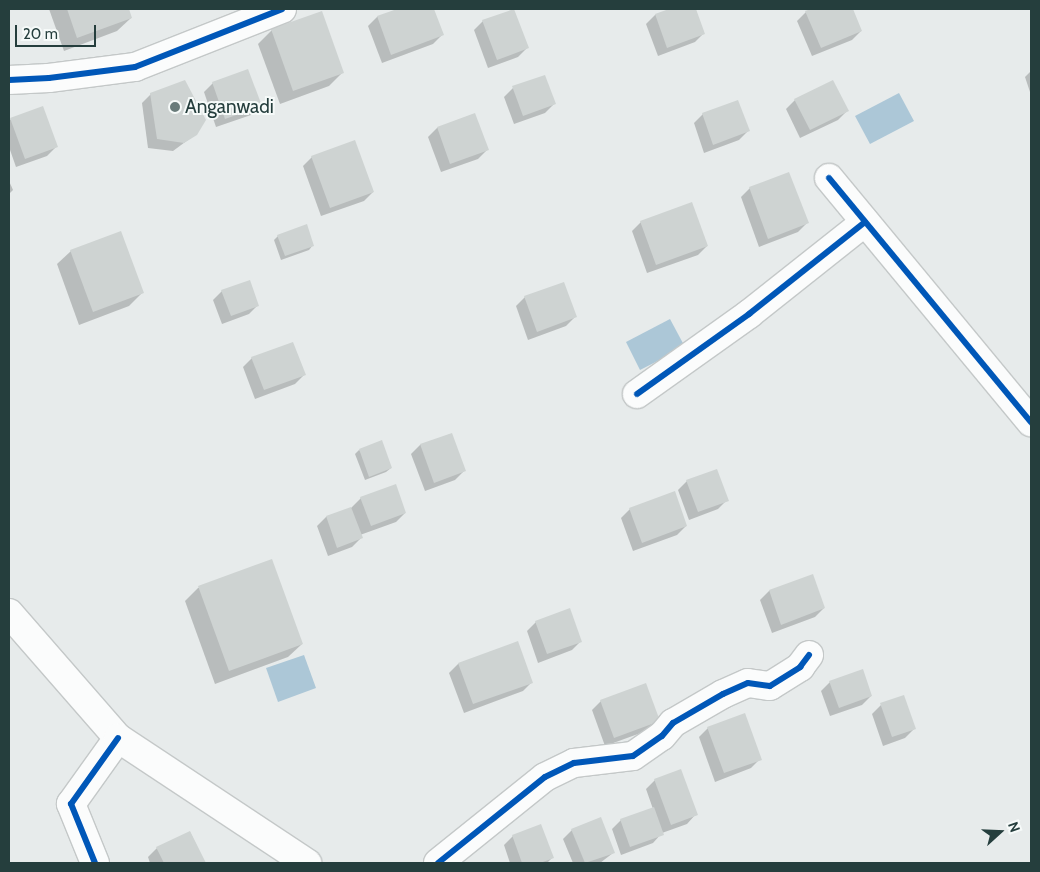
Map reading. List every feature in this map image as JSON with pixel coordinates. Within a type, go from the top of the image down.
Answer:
[{"type":"street","points":[[9,80],[48,78],[135,67],[282,9]]},
{"type":"street","points":[[829,178],[1031,422]]},
{"type":"street","points":[[637,394],[749,314],[865,222]]},
{"type":"street","points":[[9,613],[118,738],[307,863]]},
{"type":"street","points":[[438,863],[545,777],[574,763],[632,756],[662,736],[673,723],[723,694],[748,683],[770,686],[800,667],[810,655]]},
{"type":"street","points":[[94,863],[71,804],[118,738]]},
{"type":"water","points":[[899,93],[914,121],[870,144],[855,116]]},
{"type":"water","points":[[670,319],[685,347],[640,370],[626,342]]},
{"type":"water","points":[[304,655],[316,688],[278,702],[266,668]]},
{"type":"building","points":[[67,9],[129,9],[132,18],[77,38]]},
{"type":"building","points":[[397,9],[434,9],[444,35],[391,55],[377,16]]},
{"type":"building","points":[[514,9],[529,48],[497,60],[482,20]]},
{"type":"building","points":[[669,9],[696,9],[705,34],[667,48],[655,14]]},
{"type":"building","points":[[811,9],[853,9],[862,31],[821,48],[805,11]]},
{"type":"building","points":[[322,11],[344,73],[293,91],[271,29]]},
{"type":"building","points":[[248,69],[262,106],[225,119],[212,82]]},
{"type":"building","points":[[545,75],[556,104],[523,116],[512,86]]},
{"type":"building","name":"Anganwadi","points":[[185,80],[206,120],[197,135],[184,143],[157,139],[150,93]]},
{"type":"building","points":[[833,80],[849,111],[810,130],[794,99]]},
{"type":"building","points":[[738,100],[750,131],[713,145],[702,113]]},
{"type":"building","points":[[43,106],[58,147],[25,159],[10,118]]},
{"type":"building","points":[[475,113],[489,150],[450,164],[437,127]]},
{"type":"building","points":[[355,140],[374,192],[330,208],[311,156]]},
{"type":"building","points":[[789,172],[809,223],[768,239],[749,187]]},
{"type":"building","points":[[692,202],[708,246],[656,265],[640,221]]},
{"type":"building","points":[[307,224],[314,246],[285,256],[277,235]]},
{"type":"building","points":[[121,231],[144,293],[93,312],[70,250]]},
{"type":"building","points":[[250,280],[259,306],[231,316],[221,290]]},
{"type":"building","points":[[564,282],[577,317],[537,332],[524,296]]},
{"type":"building","points":[[293,342],[306,375],[264,390],[251,357]]},
{"type":"building","points":[[452,433],[466,471],[434,483],[420,444]]},
{"type":"building","points":[[382,440],[392,468],[369,477],[359,449]]},
{"type":"building","points":[[717,469],[729,501],[698,512],[686,480]]},
{"type":"building","points":[[396,484],[406,513],[371,526],[360,497]]},
{"type":"building","points":[[675,491],[687,526],[642,543],[629,508]]},
{"type":"building","points":[[351,507],[363,538],[337,548],[326,516]]},
{"type":"building","points":[[272,559],[303,644],[229,671],[198,586]]},
{"type":"building","points":[[813,574],[825,608],[781,625],[769,590]]},
{"type":"building","points":[[570,608],[582,642],[547,654],[535,621]]},
{"type":"building","points":[[518,641],[533,683],[473,704],[458,663]]},
{"type":"building","points":[[863,669],[872,696],[839,708],[829,681]]},
{"type":"building","points":[[646,683],[660,721],[614,738],[600,700]]},
{"type":"building","points":[[904,695],[916,729],[892,737],[880,703]]},
{"type":"building","points":[[745,713],[762,760],[724,773],[707,727]]},
{"type":"building","points":[[681,769],[698,815],[671,825],[654,779]]},
{"type":"building","points":[[654,807],[664,835],[630,847],[620,819]]},
{"type":"building","points":[[601,817],[615,853],[585,863],[571,829]]},
{"type":"building","points":[[541,824],[554,858],[540,863],[522,863],[512,835]]},
{"type":"building","points":[[190,831],[206,863],[164,863],[156,847]]},
{"type":"cycle path","points":[[9,80],[49,78],[135,67],[282,9]]},
{"type":"cycle path","points":[[829,178],[1031,422]]},
{"type":"cycle path","points":[[637,394],[749,314],[865,222]]},
{"type":"cycle path","points":[[438,863],[545,777],[574,763],[633,756],[662,736],[673,723],[723,694],[748,683],[770,686],[800,667],[809,655]]},
{"type":"cycle path","points":[[95,863],[71,804],[118,738]]},
{"type":"place","name":"Anganwadi","points":[[175,107]]}]
